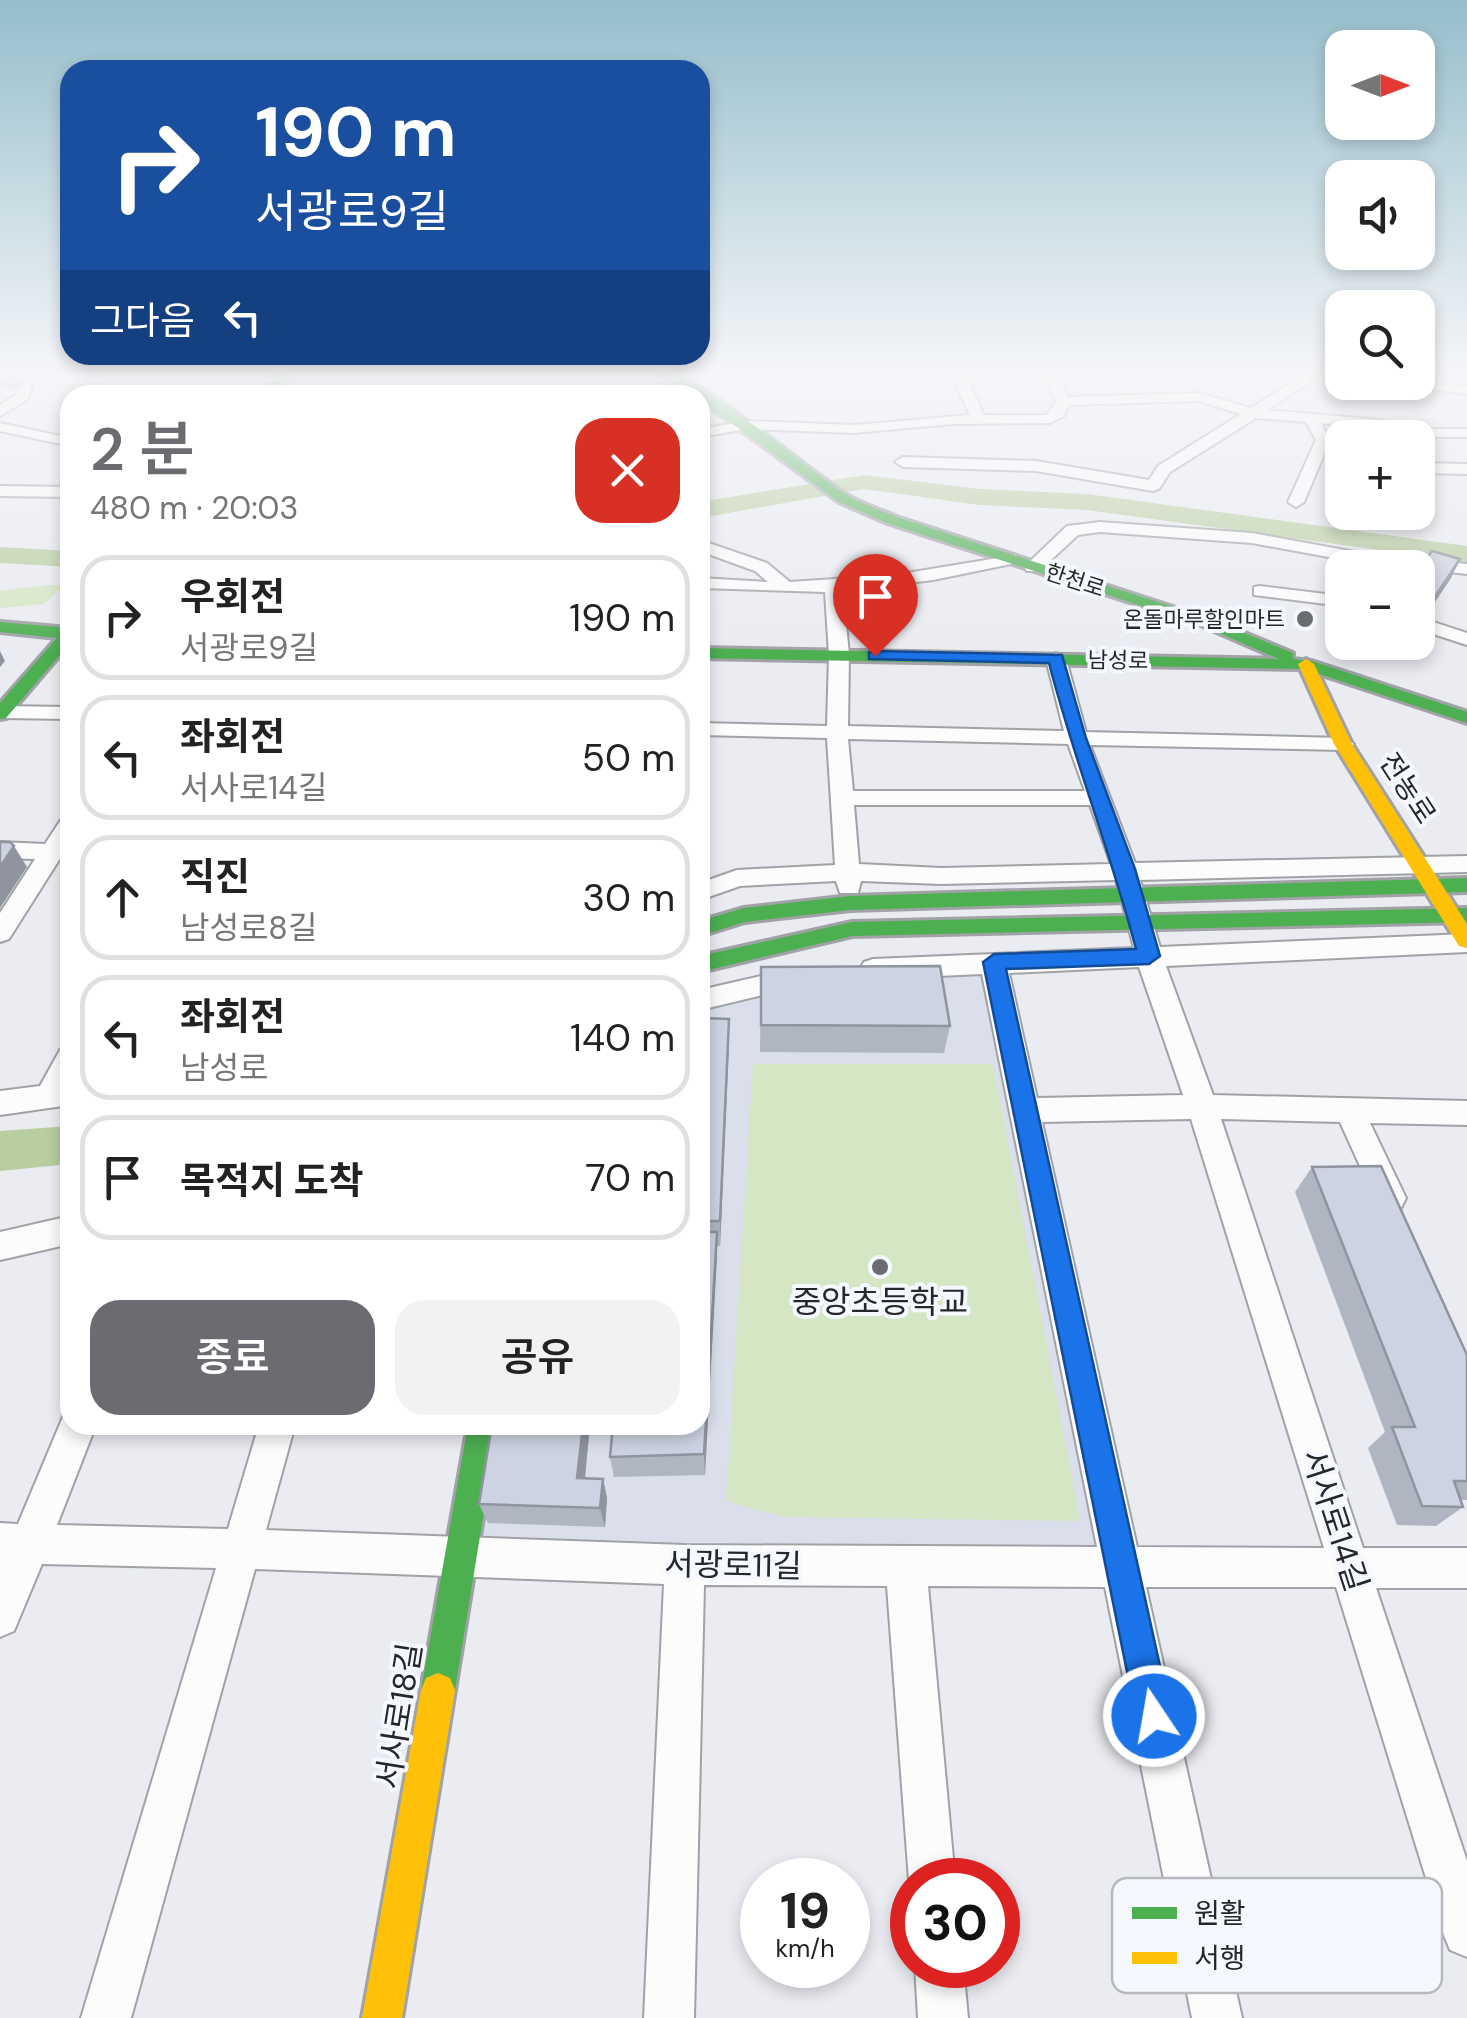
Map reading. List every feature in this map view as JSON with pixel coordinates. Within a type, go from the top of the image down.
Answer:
[{"type":"street","name":"한천로","points":[[800,465],[844,498],[892,520],[1208,623],[1306,664]]},
{"type":"street","points":[[1070,465],[1159,510],[1467,569]]},
{"type":"street","points":[[1159,510],[1164,469],[1170,465]]},
{"type":"street","points":[[1296,502],[1311,465]]},
{"type":"street","points":[[1435,468],[1467,469]]},
{"type":"street","points":[[0,491],[60,492]]},
{"type":"street","points":[[1033,567],[1073,530],[1159,510]]},
{"type":"street","points":[[710,549],[760,567],[787,588]]},
{"type":"street","points":[[710,584],[834,586],[964,571],[1010,559]]},
{"type":"street","points":[[834,586],[839,655],[837,733],[850,903]]},
{"type":"street","points":[[1260,591],[1325,599]]},
{"type":"street","points":[[0,627],[60,634]]},
{"type":"street","points":[[1435,629],[1467,639]]},
{"type":"street","points":[[1,713],[60,646]]},
{"type":"street","name":"남성로","points":[[710,652],[1306,664],[1467,718]]},
{"type":"street","name":"서사로14길","points":[[1056,658],[1078,738],[1202,1107],[1467,1933]]},
{"type":"street","name":"전농로","points":[[1306,664],[1343,744],[1434,886],[1459,915],[1467,942]]},
{"type":"street","points":[[1,713],[60,713]]},
{"type":"street","points":[[710,729],[1343,744]]},
{"type":"street","points":[[842,798],[1100,798]]},
{"type":"street","points":[[0,850],[60,852]]},
{"type":"street","points":[[0,933],[60,852]]},
{"type":"street","points":[[854,972],[994,962],[1136,911],[1421,863],[1467,864]]},
{"type":"street","points":[[710,876],[849,872],[942,876],[1136,911],[1467,942]]},
{"type":"street","points":[[710,888],[737,878]]},
{"type":"street","points":[[710,961],[852,929],[1467,885]]},
{"type":"street","points":[[710,926],[744,915],[850,903],[1459,915]]},
{"type":"street","points":[[994,962],[1188,1878]]},
{"type":"street","points":[[710,997],[778,980],[816,976]]},
{"type":"street","points":[[0,1103],[60,1095]]},
{"type":"street","points":[[1028,1110],[1202,1107],[1467,1113]]},
{"type":"street","points":[[1351,1113],[1401,1220]]},
{"type":"street","points":[[0,1246],[60,1232]]},
{"type":"street","points":[[0,1617],[16,1542],[73,1435]]},
{"type":"street","points":[[106,2018],[273,1435]]},
{"type":"street","name":"서사로18길","points":[[382,2018],[481,1435]]},
{"type":"street","name":"서광로11길","points":[[16,1542],[459,1554],[685,1565],[1467,1568]]},
{"type":"street","points":[[669,2018],[685,1565]]},
{"type":"street","points":[[906,1568],[930,1858]]},
{"type":"street","points":[[941,1988],[943,2018]]},
{"type":"street","points":[[1212,1993],[1217,2018]]},
{"type":"shaded area","name":"중앙초등학교","points":[[993,962],[1122,1565],[459,1554],[481,1435],[710,1435],[710,999]]},
{"type":"green space","points":[[60,585],[44,604],[0,608],[0,591]]},
{"type":"green space","points":[[753,1064],[993,1064],[1080,1521],[783,1517],[726,1501]]},
{"type":"building","points":[[1435,552],[1460,559],[1435,596]]},
{"type":"building","points":[[0,842],[14,846],[0,867]]},
{"type":"building","points":[[940,966],[950,1026],[761,1025],[761,967]]},
{"type":"building","points":[[710,1018],[729,1019],[720,1221],[710,1221]]},
{"type":"building","points":[[1381,1166],[1467,1355],[1467,1481],[1454,1481],[1463,1507],[1422,1506],[1392,1427],[1415,1427],[1312,1167]]},
{"type":"building","points":[[710,1232],[717,1232],[710,1352]]},
{"type":"building","points":[[490,1435],[582,1435],[577,1478],[603,1479],[600,1508],[479,1504]]},
{"type":"building","points":[[612,1435],[705,1435],[704,1454],[610,1457]]},
{"type":"waterway","points":[[710,508],[864,482],[980,497],[1087,502],[1467,554]]},
{"type":"waterway","points":[[0,555],[60,558]]},
{"type":"waterway","points":[[0,1151],[60,1146]]},
{"type":"traffic: fast","points":[[797,465],[844,499],[892,520],[1208,623],[1287,656]]},
{"type":"traffic: fast","points":[[0,627],[60,634]]},
{"type":"traffic: fast","points":[[0,714],[60,645]]},
{"type":"traffic: fast","points":[[710,653],[1306,664],[1467,718]]},
{"type":"traffic: fast","points":[[710,926],[744,915],[850,903],[1467,885]]},
{"type":"traffic: fast","points":[[710,962],[852,929],[1467,915]]},
{"type":"traffic: fast","points":[[438,1690],[481,1435]]},
{"type":"traffic: slow","points":[[1306,664],[1343,744],[1467,941]]},
{"type":"traffic: slow","points":[[382,2018],[438,1690]]},
{"type":"place","name":"온돌마루할인마트","points":[[1305,619]]},
{"type":"place","name":"중앙초등학교","points":[[880,1267]]},
{"type":"route","points":[[875,656],[1056,658],[1078,738],[1125,869],[1149,956],[994,962],[1154,1716]]}]
